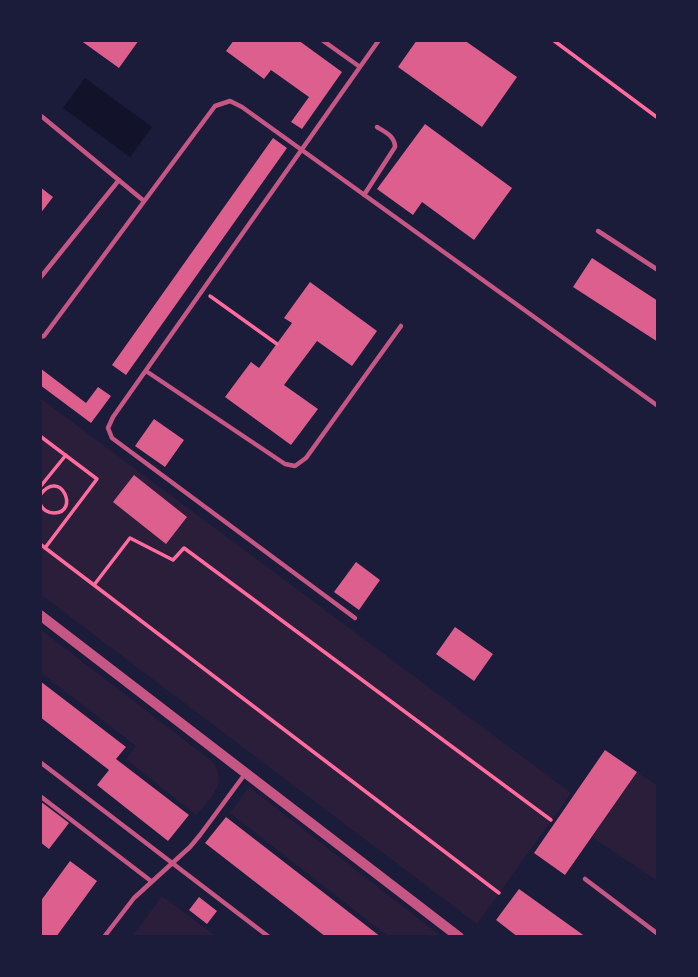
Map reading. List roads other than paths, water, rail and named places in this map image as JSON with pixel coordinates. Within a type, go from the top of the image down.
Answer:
[{"type":"street","points":[[40,615],[459,937]]},
{"type":"lane","points":[[322,40],[360,67]]},
{"type":"lane","points":[[355,618],[112,438],[108,428],[113,417],[379,40]]},
{"type":"lane","points":[[40,337],[44,336],[215,106],[230,101],[658,406]]},
{"type":"lane","points":[[40,115],[144,201]]},
{"type":"lane","points":[[364,195],[395,147],[392,136],[377,127]]},
{"type":"lane","points":[[40,278],[119,180]]},
{"type":"lane","points":[[598,230],[658,270]]},
{"type":"lane","points":[[146,370],[285,464],[295,466],[306,458],[401,326]]},
{"type":"lane","points":[[40,762],[270,937]]},
{"type":"lane","points":[[104,937],[134,898],[200,835],[246,773]]},
{"type":"lane","points":[[40,796],[151,881]]},
{"type":"lane","points":[[585,879],[658,934]]}]
